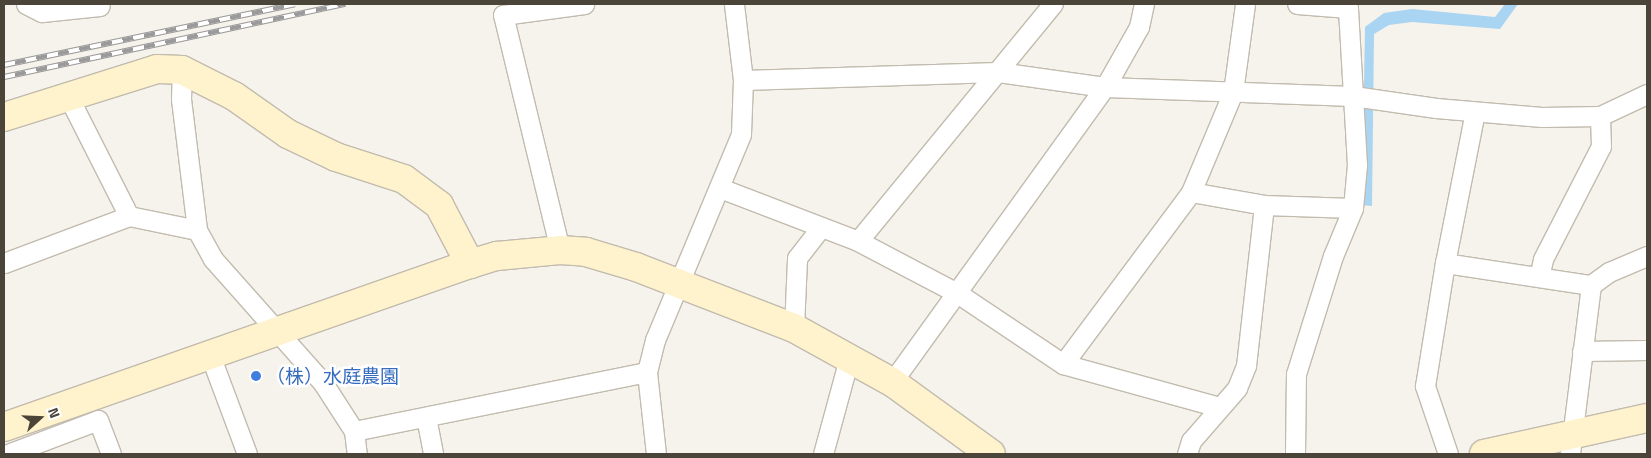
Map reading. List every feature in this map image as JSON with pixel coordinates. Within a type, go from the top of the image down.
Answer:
[{"type":"street","points":[[26,4],[42,12],[100,6]]},
{"type":"street","points":[[560,250],[503,15],[584,4]]},
{"type":"street","points":[[656,454],[647,372],[655,340],[741,134],[743,80],[734,4]]},
{"type":"street","points":[[858,241],[1053,4]]},
{"type":"street","points":[[892,382],[1104,87],[1139,27],[1144,4]]},
{"type":"street","points":[[1063,364],[1191,192],[1233,92],[1245,4]]},
{"type":"street","points":[[1295,454],[1296,374],[1333,256],[1353,208],[1357,165],[1348,8],[1297,4]]},
{"type":"street","points":[[4,117],[67,94],[157,69],[182,70],[234,96],[288,134],[336,157],[404,180],[439,205],[470,264]]},
{"type":"street","points":[[182,70],[181,99],[197,230],[213,260],[279,330],[323,383],[354,431],[357,454]]},
{"type":"street","points":[[743,80],[998,72],[1104,87],[1353,96],[1475,112],[1542,117],[1600,116],[1647,94]]},
{"type":"street","points":[[67,94],[129,216]]},
{"type":"street","points":[[1448,454],[1425,386],[1445,263],[1475,112]]},
{"type":"street","points":[[1539,277],[1543,259],[1601,146],[1600,116]]},
{"type":"street","points":[[720,188],[858,241],[957,294],[1063,364],[1219,407]]},
{"type":"street","points":[[1191,192],[1264,205],[1353,208]]},
{"type":"street","points":[[1187,454],[1191,441],[1219,407],[1238,388],[1246,366],[1264,205]]},
{"type":"street","points":[[4,263],[129,216],[197,230]]},
{"type":"street","points":[[794,328],[798,258],[821,227]]},
{"type":"street","points":[[4,427],[470,264],[496,256],[560,250],[586,252],[679,284],[794,328],[892,382],[991,454]]},
{"type":"street","points":[[1445,263],[1591,285],[1609,272],[1647,256]]},
{"type":"street","points":[[1571,444],[1591,285]]},
{"type":"street","points":[[1582,352],[1647,350]]},
{"type":"street","points":[[210,355],[247,454]]},
{"type":"street","points":[[823,454],[849,358]]},
{"type":"street","points":[[354,431],[647,372]]},
{"type":"street","points":[[426,417],[433,454]]},
{"type":"street","points":[[1484,454],[1571,444],[1647,418]]},
{"type":"street","points":[[8,454],[98,420],[111,454]]},
{"type":"water","points":[[1505,4],[1518,4],[1500,29],[1412,22],[1389,25],[1374,34],[1372,206],[1362,205],[1365,27],[1384,13],[1412,9],[1495,17]]},
{"type":"railway","points":[[4,65],[295,4]]},
{"type":"railway","points":[[4,77],[345,4]]},
{"type":"place","name":"（株）水庭農園","points":[[256,376]]}]
